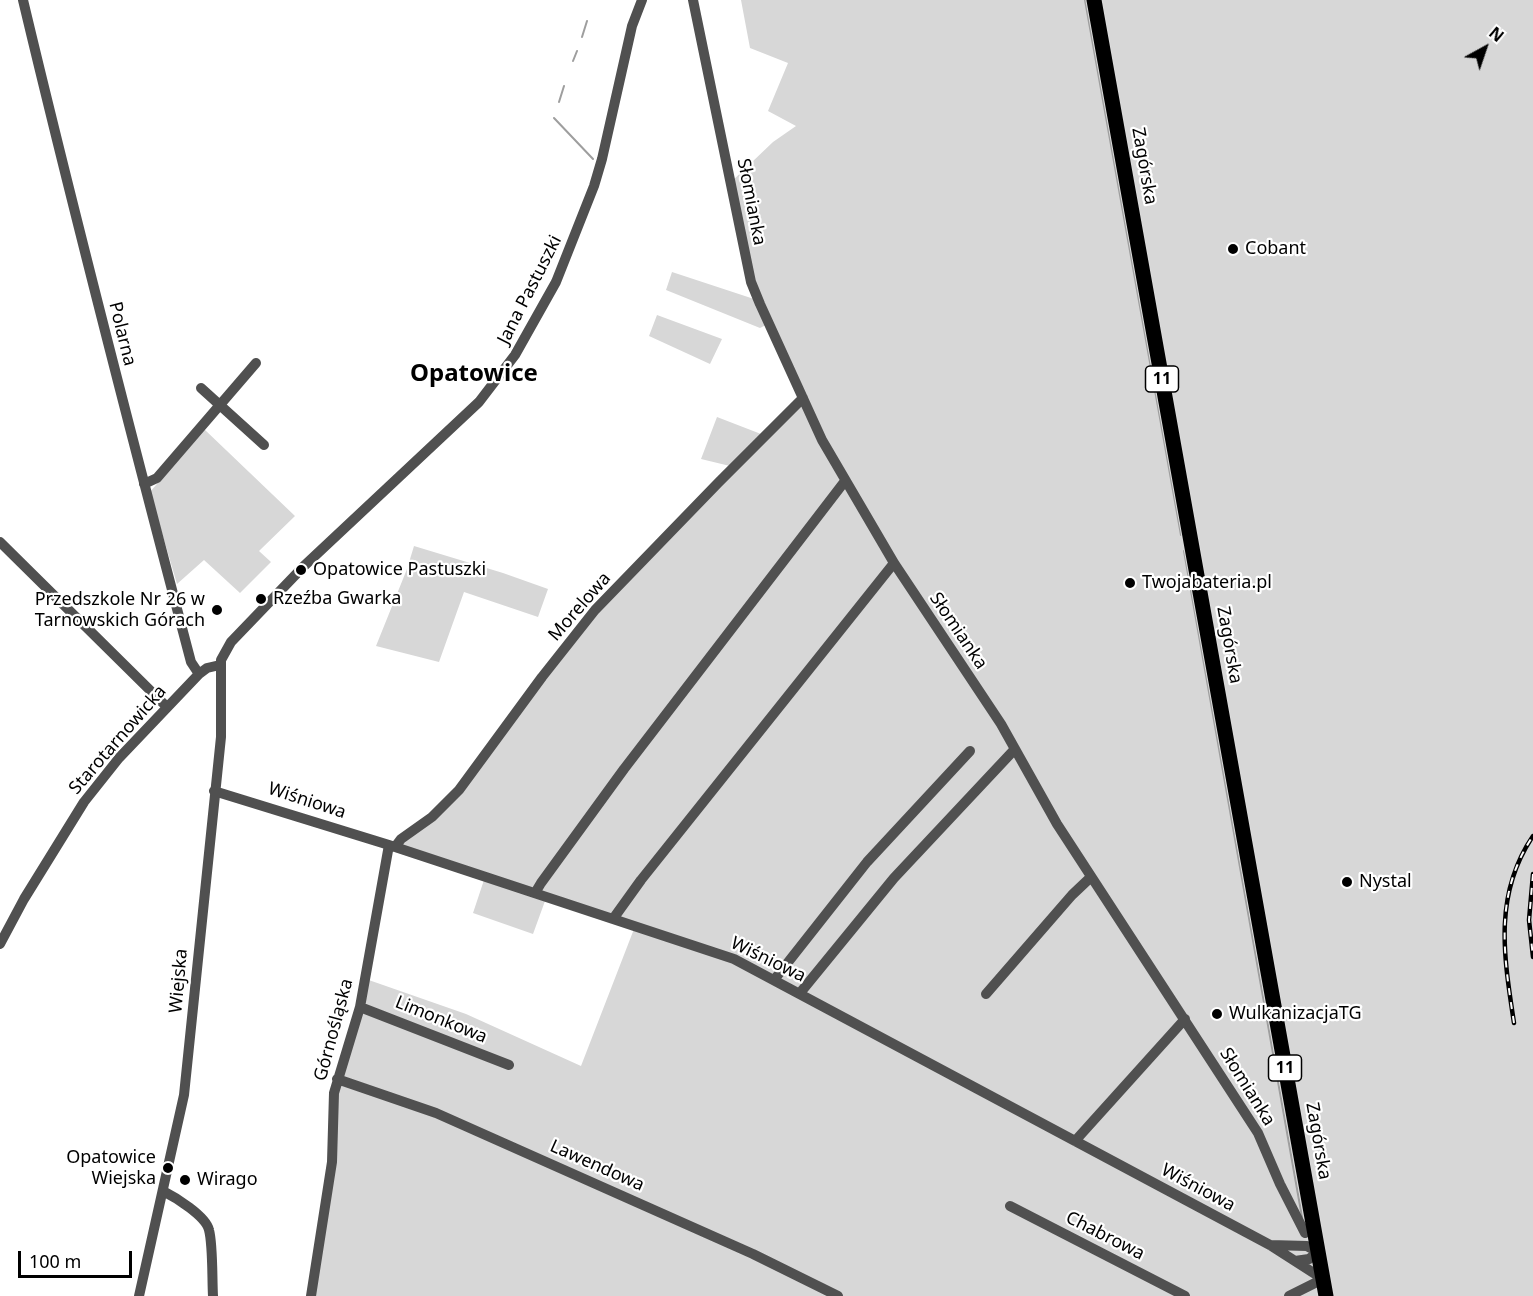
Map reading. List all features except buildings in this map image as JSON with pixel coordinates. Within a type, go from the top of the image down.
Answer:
[{"type":"highway","name":"Zagórska","points":[[1094,0],[1308,1227],[1318,1252],[1326,1296]]},
{"type":"street","name":"Polarna","points":[[23,0],[144,484],[191,662],[199,674]]},
{"type":"street","name":"Jana Pastuszki","points":[[220,665],[226,648],[244,628],[304,566],[458,423],[499,379],[515,356],[556,282],[594,186],[632,26],[642,0]]},
{"type":"street","name":"Słomianka","points":[[693,0],[749,273],[760,304],[822,440],[894,563],[1001,724],[1057,824],[1258,1133],[1280,1184],[1308,1227]]},
{"type":"street","points":[[144,484],[157,478],[256,363]]},
{"type":"street","points":[[201,388],[264,445]]},
{"type":"street","name":"Morelowa","points":[[392,846],[432,817],[459,790],[542,677],[595,610],[803,398]]},
{"type":"street","points":[[535,893],[624,769],[845,481]]},
{"type":"street","points":[[0,542],[167,707]]},
{"type":"street","points":[[613,919],[641,880],[894,563]]},
{"type":"street","name":"Starotarnowicka","points":[[0,944],[24,899],[84,802],[119,758],[199,674],[207,668],[220,665]]},
{"type":"street","name":"Wiejska","points":[[139,1296],[184,1095],[222,716],[220,665]]},
{"type":"street","points":[[800,993],[894,878],[1015,749]]},
{"type":"street","points":[[774,980],[867,862],[970,751]]},
{"type":"street","name":"Wiśniowa","points":[[214,790],[392,846],[734,960],[800,993],[1270,1245],[1323,1278]]},
{"type":"street","name":"Górnośląska","points":[[311,1296],[332,1162],[334,1093],[360,1007],[392,846]]},
{"type":"street","points":[[986,994],[1072,895],[1091,877]]},
{"type":"street","name":"Limonkowa","points":[[360,1007],[509,1065]]},
{"type":"street","points":[[1075,1141],[1185,1019]]},
{"type":"street","name":"Lawendowa","points":[[337,1079],[436,1113],[753,1254],[838,1296]]},
{"type":"street","points":[[163,1191],[197,1214],[209,1228],[213,1296]]},
{"type":"street","name":"Chabrowa","points":[[1010,1206],[1185,1296]]},
{"type":"street","points":[[1290,1245],[1308,1227]]},
{"type":"street","name":"Wiśniowa","points":[[1270,1245],[1307,1246],[1318,1252]]},
{"type":"street","points":[[1295,1261],[1309,1259],[1318,1252]]},
{"type":"street","points":[[1289,1296],[1323,1278]]},
{"type":"shaded area","points":[[741,0],[1533,0],[1533,1296],[308,1296],[326,1191],[332,1106],[363,978],[466,1014],[581,1066],[634,929],[386,849],[455,792],[583,623],[799,400],[761,304],[730,183],[773,142],[796,126],[768,111],[788,63],[750,48]]},
{"type":"shaded area","points":[[672,272],[754,299],[766,325],[760,328],[666,290]]},
{"type":"shaded area","points":[[657,315],[722,339],[710,364],[649,336]]},
{"type":"shaded area","points":[[717,417],[761,434],[730,466],[701,459]]},
{"type":"shaded area","points":[[204,429],[295,516],[259,551],[271,562],[240,593],[204,560],[177,584],[150,492]]},
{"type":"shaded area","points":[[414,546],[548,589],[538,617],[464,592],[439,662],[376,646]]},
{"type":"shaded area","points":[[484,880],[545,901],[533,934],[473,913]]},
{"type":"waterway","points":[[1085,0],[1181,535]]},
{"type":"waterway","points":[[582,37],[587,21]]},
{"type":"waterway","points":[[573,61],[577,51]]},
{"type":"waterway","points":[[559,102],[564,86]]},
{"type":"waterway","points":[[554,118],[593,159]]},
{"type":"waterway","points":[[1184,551],[1302,1217]]},
{"type":"railway","points":[[1514,1023],[1505,950],[1507,904],[1520,858],[1533,836]]},
{"type":"railway","points":[[1533,874],[1529,920],[1533,957]]},
{"type":"place","name":"Cobant","points":[[1233,249]]},
{"type":"place","name":"Opatowice Pastuszki","points":[[301,570]]},
{"type":"place","name":"Twojabateria.pl","points":[[1130,583]]},
{"type":"place","name":"Rzeźba Gwarka","points":[[261,599]]},
{"type":"place","name":"Przedszkole Nr 26 w Tarnowskich Górach","points":[[217,610]]},
{"type":"place","name":"Nystal","points":[[1347,882]]},
{"type":"place","name":"WulkanizacjaTG","points":[[1217,1014]]},
{"type":"place","name":"Opatowice Wiejska","points":[[168,1168]]},
{"type":"place","name":"Wirago","points":[[185,1180]]},
{"type":"district","name":"Opatowice","points":[[474,374]]}]
